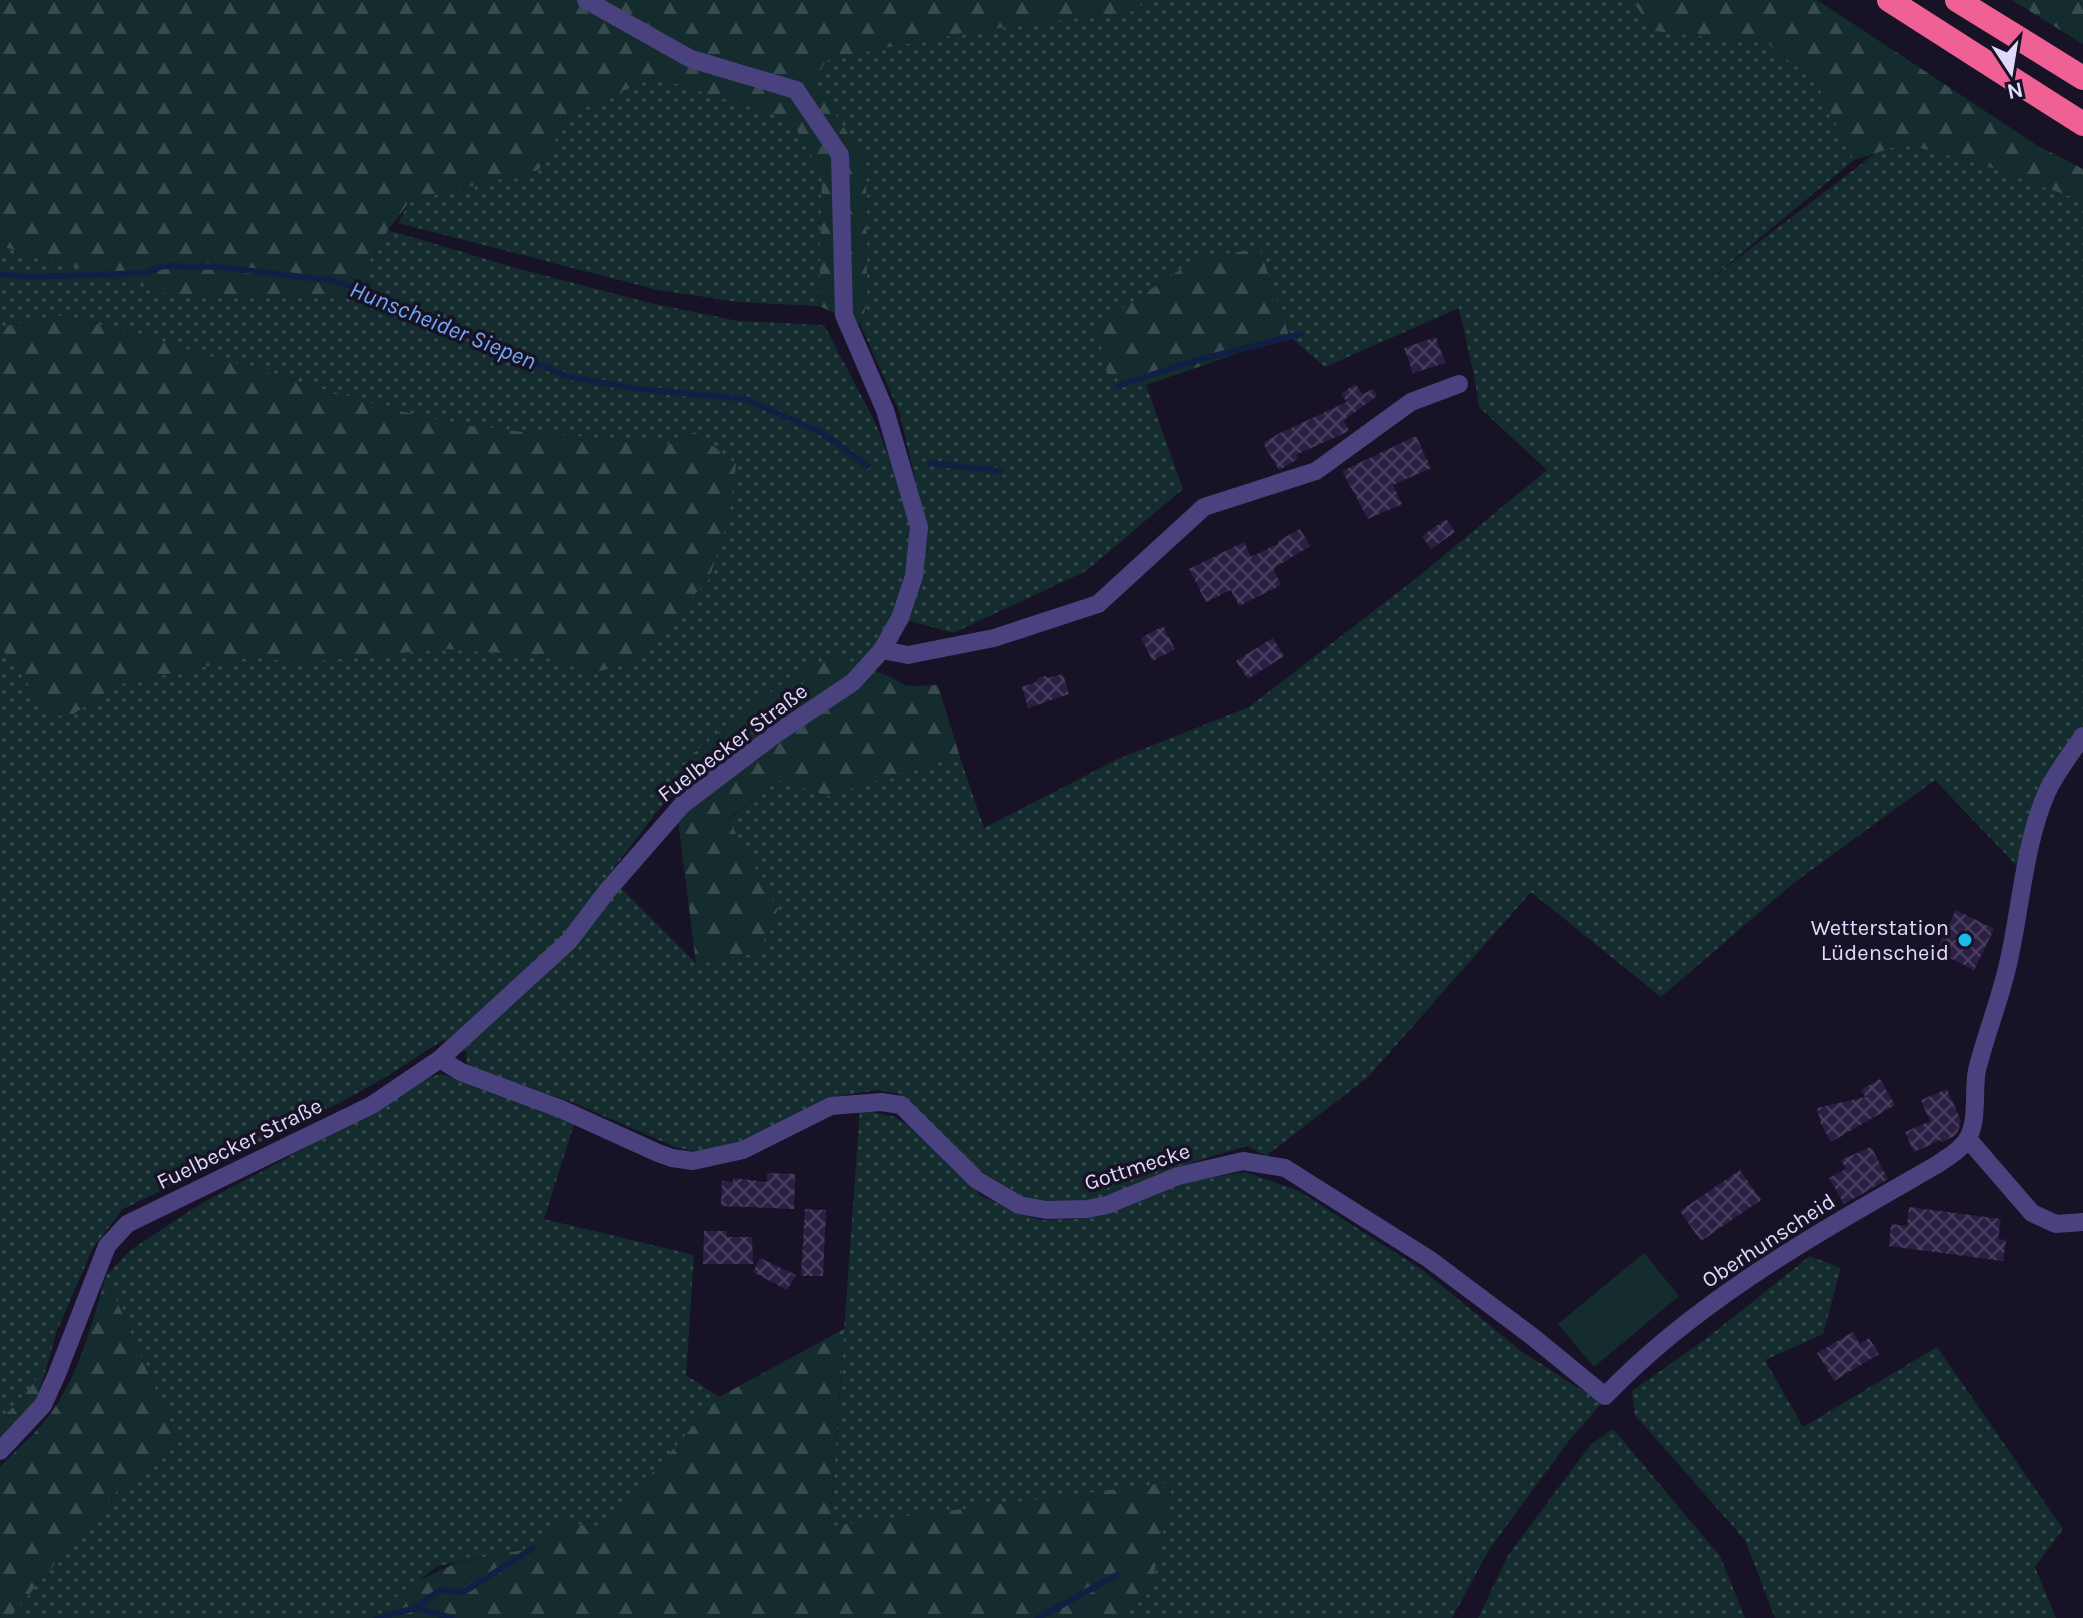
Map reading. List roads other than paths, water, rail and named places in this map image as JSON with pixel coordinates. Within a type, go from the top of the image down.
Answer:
[{"type":"highway","points":[[1889,0],[2083,124]]},
{"type":"highway","points":[[1957,0],[2083,78]]},
{"type":"street","name":"Fuelbecker Straße","points":[[0,1451],[43,1405],[107,1246],[127,1224],[372,1105],[440,1059],[569,941],[607,891],[682,805],[773,736],[853,682],[882,650],[900,618],[914,576],[919,527],[885,410],[844,315],[840,155],[796,90],[691,59],[586,0]]},
{"type":"street","points":[[882,650],[908,655],[994,638],[1098,604],[1204,507],[1316,471],[1411,402],[1459,384]]},
{"type":"street","points":[[2083,736],[2048,791],[2040,811],[2002,992],[1977,1071],[1973,1124],[1968,1139],[2032,1213],[2056,1224],[2083,1222]]},
{"type":"street","name":"Gottmecke","points":[[440,1059],[461,1072],[561,1109],[658,1153],[693,1161],[743,1150],[831,1106],[881,1102],[901,1105],[977,1180],[1019,1205],[1046,1210],[1107,1205],[1178,1176],[1243,1161],[1285,1168],[1429,1259],[1605,1396]]},
{"type":"street","name":"Oberhunscheid","points":[[1605,1396],[1637,1363],[1709,1306],[1788,1251],[1938,1164],[1968,1139]]},
{"type":"waterway","name":"Hunscheider Siepen","points":[[0,274],[28,277],[146,273],[163,266],[220,267],[336,281],[570,377],[638,389],[746,399],[824,434],[867,466]]},
{"type":"waterway","name":"Hunscheider Siepen","points":[[1118,386],[1190,362],[1301,334]]},
{"type":"waterway","name":"Hunscheider Siepen","points":[[930,463],[1000,471]]},
{"type":"waterway","name":"Gottmecke","points":[[415,1608],[440,1590],[464,1592],[533,1548]]},
{"type":"waterway","name":"Gottmecke","points":[[1038,1618],[1117,1575]]},
{"type":"waterway","name":"Gottmecke","points":[[378,1618],[415,1608],[452,1618]]},
{"type":"place","name":"Wetterstation Lüdenscheid","points":[[1965,940]]}]
